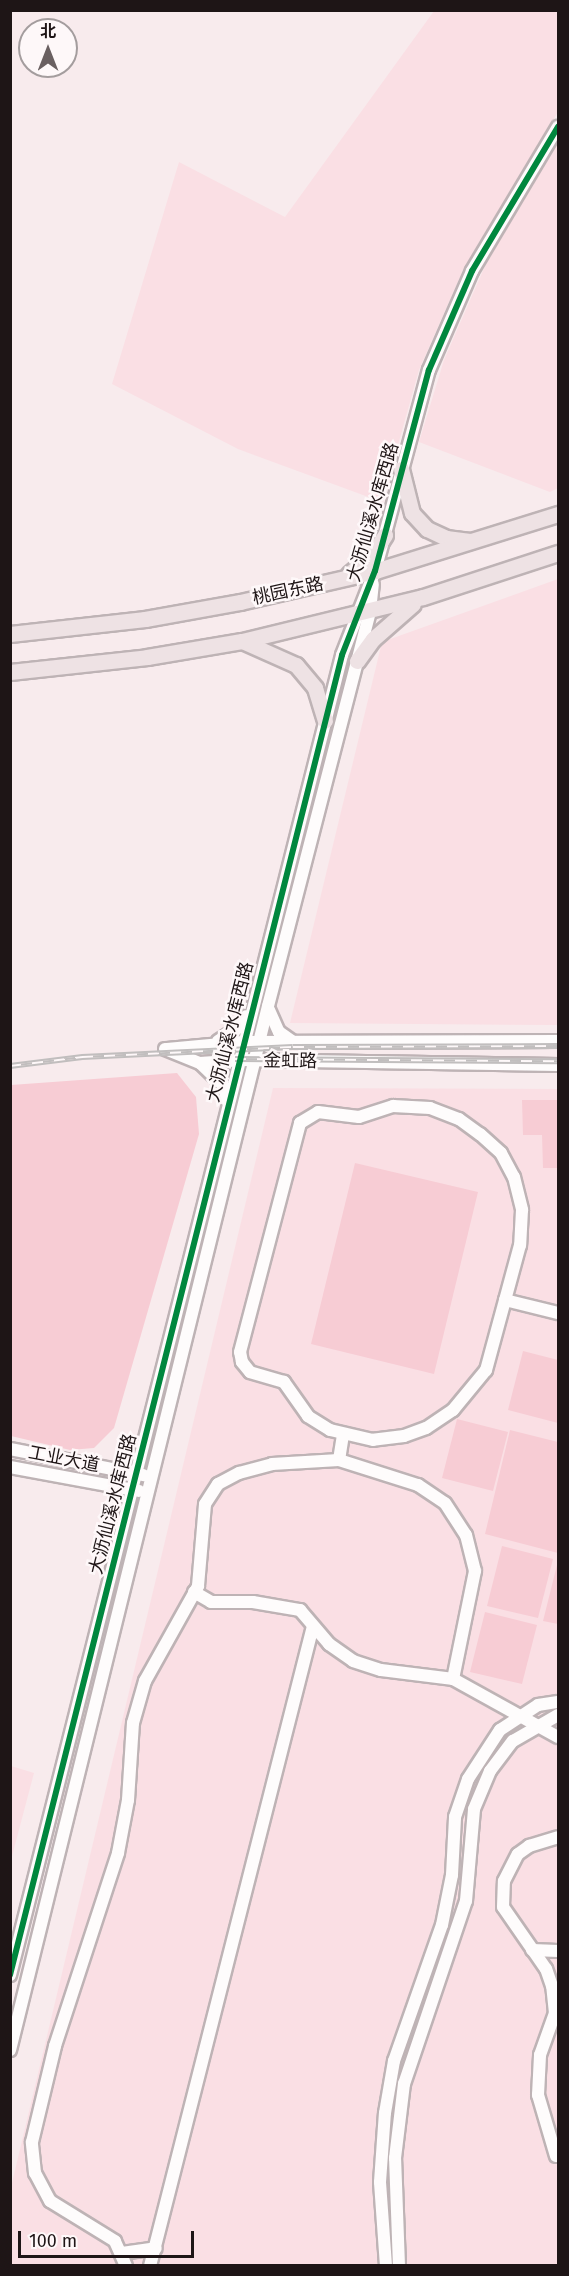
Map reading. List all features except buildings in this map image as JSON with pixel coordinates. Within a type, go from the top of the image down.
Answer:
[{"type":"main road","points":[[402,469],[412,513],[427,529],[446,538],[476,542]]},
{"type":"main road","name":"桃园东路","points":[[10,634],[145,619],[333,581],[476,542],[558,514]]},
{"type":"main road","points":[[333,581],[355,571],[385,536]]},
{"type":"main road","points":[[10,672],[147,657],[242,641],[423,597],[558,553]]},
{"type":"main road","points":[[357,661],[394,618],[423,597]]},
{"type":"main road","points":[[242,641],[296,665],[315,688],[325,720]]},
{"type":"street","name":"大沥仙溪水库西路","points":[[10,1976],[238,1060],[354,615],[375,571],[429,370],[472,271],[558,127]]},
{"type":"street","points":[[10,2050],[268,1006],[370,611],[375,571]]},
{"type":"street","points":[[211,1044],[241,1026],[253,1004]]},
{"type":"street","points":[[268,1006],[279,1032],[292,1041]]},
{"type":"street","name":"金虹路","points":[[558,1041],[260,1041],[165,1049],[200,1063],[238,1060],[558,1065]]},
{"type":"street","points":[[200,1063],[223,1085],[228,1102]]},
{"type":"street","points":[[393,1106],[430,1108],[459,1119],[501,1153],[513,1177],[522,1210],[520,1245],[505,1300],[486,1370],[453,1410],[426,1428],[404,1436],[373,1440],[343,1434],[308,1416],[284,1382],[249,1372],[242,1362],[240,1352],[300,1123],[308,1115],[318,1112],[359,1117],[393,1106]]},
{"type":"street","points":[[505,1300],[558,1313]]},
{"type":"street","points":[[339,1461],[343,1434]]},
{"type":"street","name":"工业大道","points":[[10,1449],[153,1477]]},
{"type":"street","points":[[126,2265],[122,2253],[100,2228],[80,2221],[50,2201],[35,2173],[32,2142],[55,2046],[118,1853],[128,1800],[133,1723],[145,1681],[198,1586],[205,1504],[218,1484],[239,1473],[272,1464],[339,1461],[418,1485],[445,1503],[466,1535],[475,1571],[453,1679]]},
{"type":"street","name":"工业大道","points":[[10,1467],[149,1493]]},
{"type":"street","points":[[194,1592],[211,1602],[254,1602],[300,1610],[313,1626],[352,1661],[381,1670],[453,1679],[541,1725],[558,1737]]},
{"type":"street","points":[[150,2265],[313,1626]]},
{"type":"street","points":[[386,2265],[380,2182],[394,2061],[442,1925],[452,1875],[455,1817],[468,1779],[500,1730],[538,1706],[558,1702]]},
{"type":"street","points":[[399,2265],[395,2158],[404,2084],[466,1901],[474,1809],[490,1770],[513,1741],[558,1715]]},
{"type":"street","points":[[556,2156],[538,2095],[540,2055],[555,2002],[546,1969],[503,1907],[504,1881],[518,1854],[529,1846],[558,1837]]},
{"type":"street","points":[[532,1950],[558,1951]]},
{"type":"street","points":[[122,2253],[156,2248]]},
{"type":"shaded area","points":[[434,11],[558,11],[558,112],[464,268],[419,370],[382,502],[238,449],[112,384],[179,162],[285,217]]},
{"type":"shaded area","points":[[558,141],[558,488],[550,492],[419,442],[444,360],[495,243]]},
{"type":"shaded area","points":[[558,579],[558,1025],[290,1023],[382,642]]},
{"type":"shaded area","points":[[177,1073],[196,1097],[199,1134],[114,1428],[94,1448],[70,1450],[11,1436],[11,1085]]},
{"type":"shaded area","points":[[273,1088],[558,1089],[558,2265],[11,2266],[11,2187]]},
{"type":"shaded area","points":[[522,1100],[558,1100],[558,1168],[543,1168],[542,1135],[523,1135]]},
{"type":"shaded area","points":[[355,1163],[478,1192],[434,1374],[311,1344]]},
{"type":"shaded area","points":[[523,1351],[558,1360],[558,1423],[508,1410]]},
{"type":"shaded area","points":[[457,1419],[508,1432],[493,1491],[442,1478]]},
{"type":"shaded area","points":[[510,1430],[558,1442],[558,1553],[485,1534]]},
{"type":"shaded area","points":[[502,1546],[553,1559],[538,1618],[487,1606]]},
{"type":"shaded area","points":[[558,1561],[558,1624],[543,1621]]},
{"type":"shaded area","points":[[485,1612],[537,1625],[522,1684],[470,1672]]},
{"type":"shaded area","points":[[10,1766],[34,1773],[11,1860]]},
{"type":"railway","points":[[10,1066],[82,1057],[293,1047],[558,1046]]},
{"type":"railway","points":[[235,1059],[558,1061]]},
{"type":"cycle path","points":[[10,1975],[342,655],[375,571],[429,370],[472,271],[558,127]]}]
